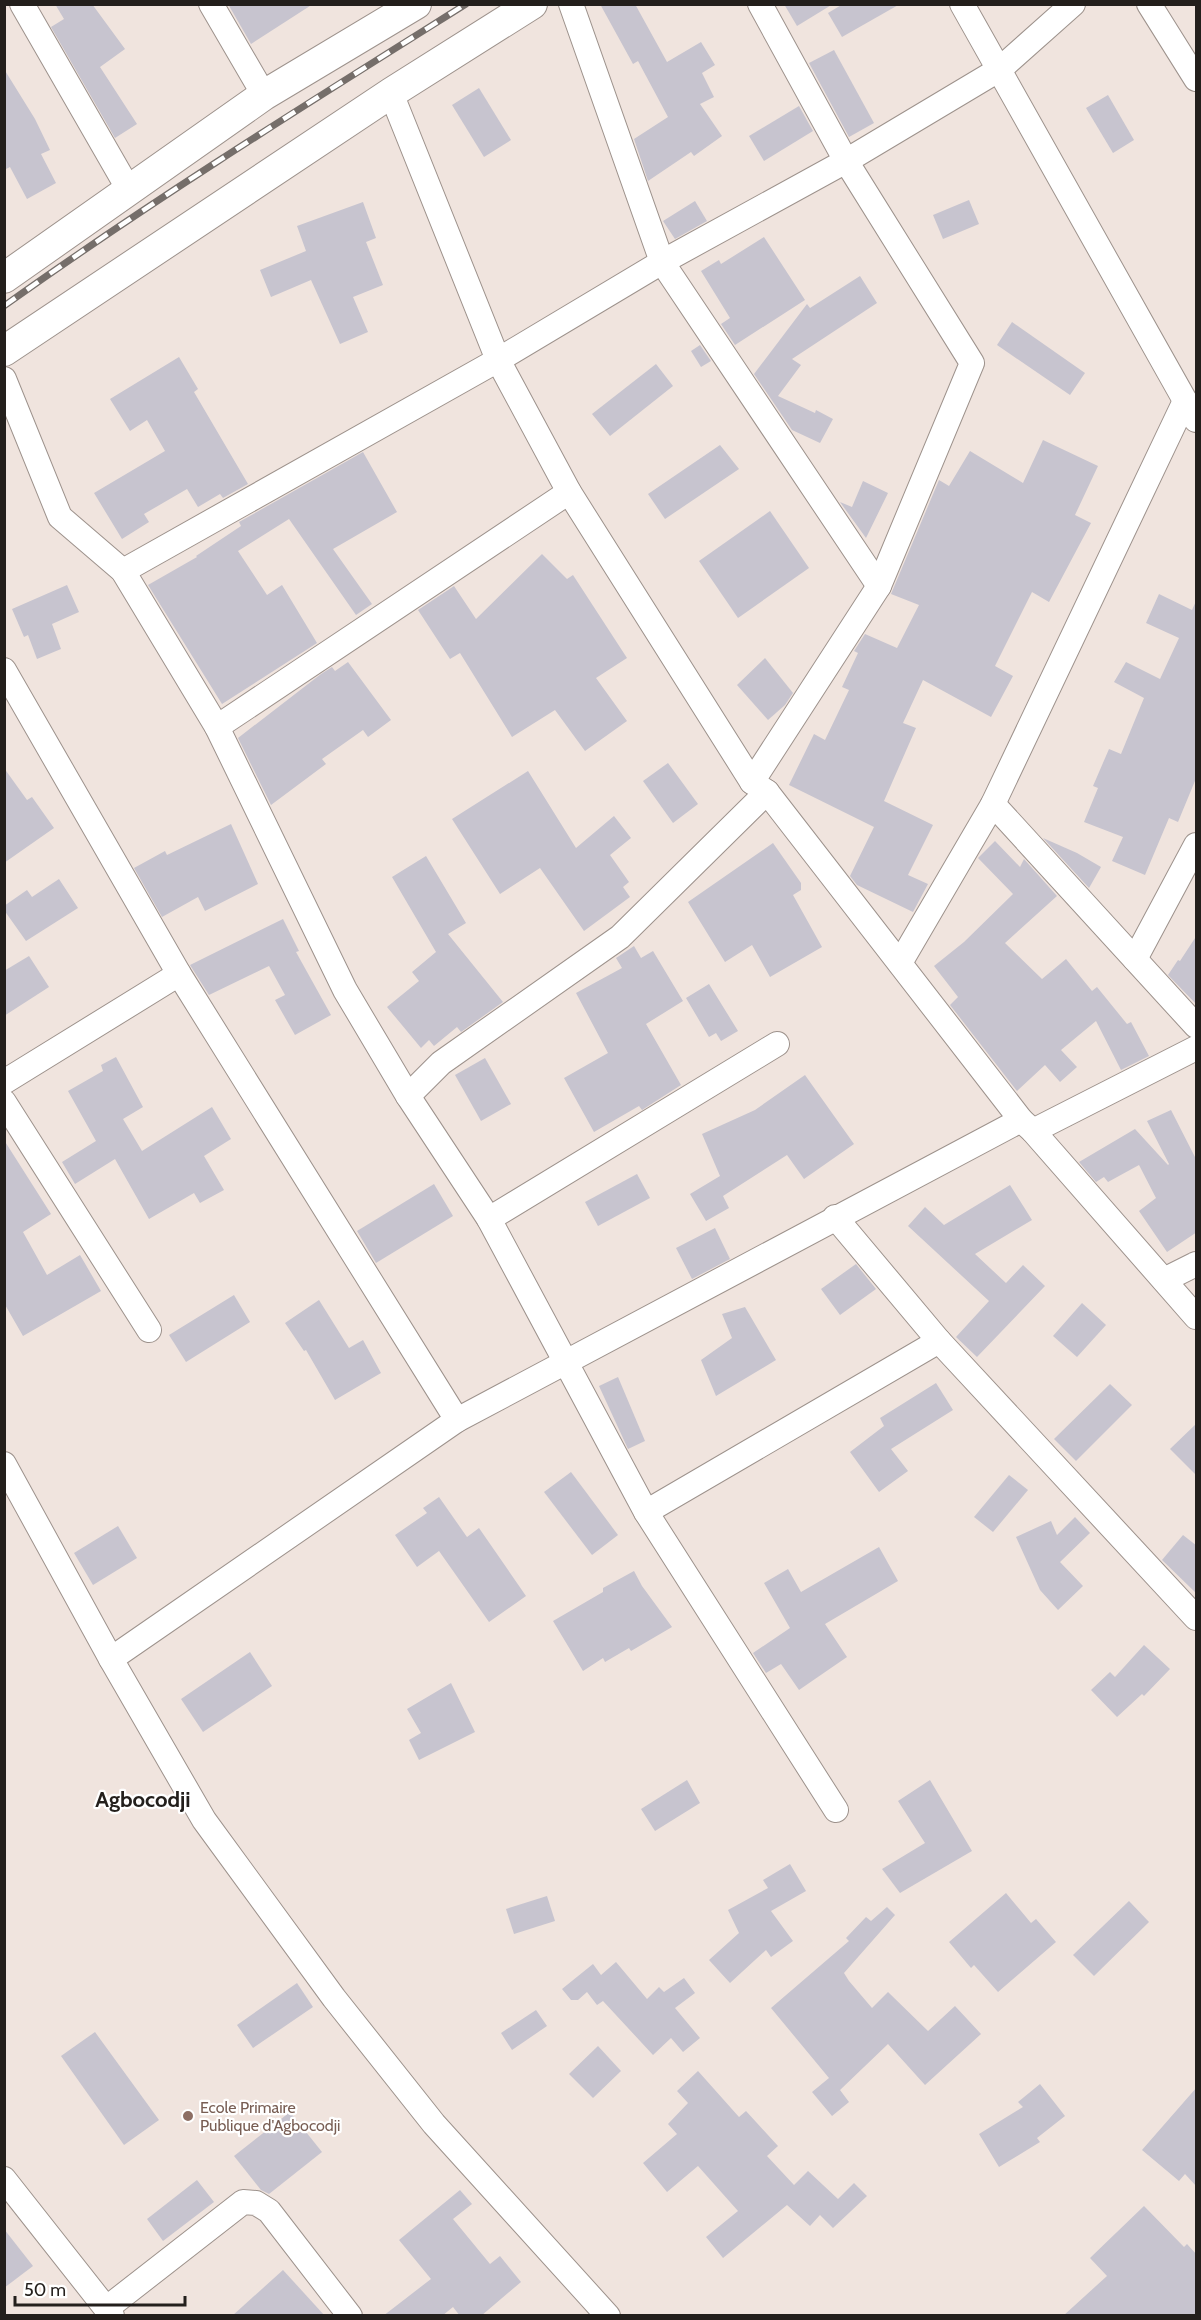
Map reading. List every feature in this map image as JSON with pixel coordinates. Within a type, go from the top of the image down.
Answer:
[{"type":"main road","points":[[4,278],[264,95],[416,4]]},
{"type":"main road","points":[[4,351],[391,93],[532,4]]},
{"type":"street","points":[[22,4],[129,190]]},
{"type":"street","points":[[211,4],[264,95]]},
{"type":"street","points":[[571,4],[662,262],[879,586]]},
{"type":"street","points":[[408,1096],[441,1063],[620,937],[760,787],[879,586],[972,363],[846,161],[760,4]]},
{"type":"street","points":[[900,963],[993,804],[1191,411],[962,4]]},
{"type":"street","points":[[123,571],[498,360],[662,262],[846,161],[1000,69],[1073,4]]},
{"type":"street","points":[[1149,4],[1197,79]]},
{"type":"street","points":[[391,93],[498,360],[569,492],[760,787],[1027,1125],[1197,1317]]},
{"type":"street","points":[[4,379],[60,517],[123,571],[217,727],[345,990],[408,1096],[489,1219],[646,1512],[836,1810]]},
{"type":"street","points":[[217,727],[569,492]]},
{"type":"street","points":[[4,670],[179,974],[457,1420]]},
{"type":"street","points":[[993,804],[1197,1026]]},
{"type":"street","points":[[1135,959],[1197,845]]},
{"type":"street","points":[[4,1082],[179,974]]},
{"type":"street","points":[[489,1219],[777,1044]]},
{"type":"street","points":[[111,1659],[457,1420],[835,1218],[1027,1125],[1197,1048]]},
{"type":"street","points":[[4,1102],[148,1330]]},
{"type":"street","points":[[835,1218],[939,1341],[1197,1618]]},
{"type":"street","points":[[1164,1280],[1197,1264]]},
{"type":"street","points":[[646,1512],[939,1341]]},
{"type":"street","points":[[4,1464],[111,1659],[204,1820],[334,1998],[434,2124],[608,2316]]},
{"type":"street","points":[[4,2180],[109,2312],[243,2202],[256,2203],[269,2211],[350,2316]]},
{"type":"building","points":[[55,4],[92,4],[125,49],[100,67],[137,124],[115,138],[51,27],[64,19]]},
{"type":"building","points":[[228,4],[313,4],[251,44]]},
{"type":"building","points":[[600,4],[635,4],[667,62],[701,42],[715,65],[702,73],[714,97],[700,104],[722,136],[694,156],[691,152],[648,181],[634,139],[668,117],[638,61],[633,64]]},
{"type":"building","points":[[784,4],[833,4],[797,26]]},
{"type":"building","points":[[843,4],[900,4],[842,37],[828,13]]},
{"type":"building","points":[[834,50],[874,123],[849,137],[809,63]]},
{"type":"building","points":[[4,69],[35,119],[50,150],[41,154],[56,183],[27,199],[10,167],[4,170]]},
{"type":"building","points":[[479,88],[511,140],[484,157],[452,105]]},
{"type":"building","points":[[1108,95],[1134,140],[1113,153],[1086,108]]},
{"type":"building","points":[[799,106],[813,131],[764,161],[749,136]]},
{"type":"building","points":[[969,200],[979,224],[943,239],[933,215]]},
{"type":"building","points":[[695,201],[707,221],[675,239],[663,221]]},
{"type":"building","points":[[363,202],[376,238],[366,242],[383,285],[353,297],[368,332],[340,344],[311,280],[271,297],[260,270],[306,251],[297,226]]},
{"type":"building","points":[[764,237],[805,300],[735,345],[721,324],[730,318],[701,271],[719,260],[721,264]]},
{"type":"building","points":[[860,276],[877,303],[792,359],[801,365],[778,396],[833,419],[820,443],[792,430],[754,374],[807,304],[810,308]]},
{"type":"building","points":[[1012,322],[1085,373],[1070,395],[997,345]]},
{"type":"building","points":[[700,345],[711,361],[701,367],[691,351]]},
{"type":"building","points":[[179,357],[198,389],[194,392],[248,484],[223,498],[220,494],[198,507],[187,489],[144,514],[149,522],[122,539],[94,493],[165,451],[147,420],[130,431],[110,399]]},
{"type":"building","points":[[656,364],[673,386],[610,436],[592,414]]},
{"type":"building","points":[[1043,440],[1098,466],[1075,515],[1091,523],[1049,602],[1032,592],[995,666],[1013,676],[991,717],[923,680],[903,723],[916,728],[884,801],[933,825],[908,875],[928,884],[913,912],[857,885],[850,876],[874,827],[789,785],[814,734],[825,740],[849,690],[842,687],[858,653],[854,651],[865,634],[897,648],[919,605],[891,594],[939,480],[949,486],[970,451],[1023,483]]},
{"type":"building","points":[[720,445],[739,469],[665,519],[648,494]]},
{"type":"building","points":[[363,452],[397,512],[333,549],[372,604],[356,615],[289,519],[238,551],[267,595],[282,585],[317,643],[222,704],[148,585],[197,557],[241,526],[239,522]]},
{"type":"building","points":[[863,481],[888,493],[866,538],[840,502],[852,507]]},
{"type":"building","points":[[770,511],[809,568],[738,618],[699,561]]},
{"type":"building","points":[[542,554],[567,579],[573,575],[627,658],[596,678],[627,721],[585,751],[555,710],[512,737],[460,653],[450,659],[418,610],[454,586],[476,619]]},
{"type":"building","points":[[67,585],[79,612],[52,624],[61,649],[37,659],[28,635],[24,637],[12,609]]},
{"type":"building","points":[[1159,594],[1192,610],[1197,599],[1197,776],[1178,822],[1169,818],[1145,875],[1112,861],[1123,837],[1084,822],[1098,788],[1093,786],[1109,749],[1121,754],[1144,698],[1114,682],[1126,662],[1160,679],[1179,638],[1146,623]]},
{"type":"building","points":[[765,658],[793,693],[785,705],[768,720],[737,685]]},
{"type":"building","points":[[348,662],[391,720],[368,737],[363,730],[322,759],[326,764],[271,805],[238,738],[321,674],[332,667],[335,671]]},
{"type":"building","points":[[668,763],[698,804],[673,823],[643,781]]},
{"type":"building","points":[[4,768],[27,800],[32,797],[54,828],[4,863]]},
{"type":"building","points":[[528,771],[576,848],[614,816],[631,838],[610,855],[629,882],[623,887],[630,897],[584,931],[540,868],[500,894],[452,819]]},
{"type":"building","points":[[231,824],[258,884],[205,911],[198,897],[162,917],[134,868],[165,851],[167,855]]},
{"type":"building","points":[[1043,838],[1101,867],[1089,888]]},
{"type":"building","points":[[995,841],[1020,867],[1024,859],[1057,896],[1005,943],[1042,979],[1066,959],[1092,991],[1097,987],[1127,1024],[1131,1022],[1149,1056],[1121,1070],[1096,1021],[1061,1050],[1077,1067],[1060,1082],[1045,1065],[1017,1091],[950,1005],[958,997],[934,966],[964,942],[1013,894],[978,858]]},
{"type":"building","points":[[773,843],[801,883],[801,890],[793,895],[822,947],[770,977],[752,945],[725,962],[688,902]]},
{"type":"building","points":[[426,856],[466,923],[448,934],[503,1002],[461,1032],[457,1027],[434,1046],[429,1040],[421,1048],[387,1007],[419,981],[412,972],[436,952],[392,877]]},
{"type":"building","points":[[59,879],[78,908],[26,941],[4,910],[4,906],[27,890],[32,897]]},
{"type":"building","points":[[283,919],[299,951],[296,952],[331,1015],[295,1035],[275,1000],[285,995],[269,966],[209,995],[190,965]]},
{"type":"building","points":[[1197,935],[1197,1005],[1168,975]]},
{"type":"building","points":[[634,946],[641,958],[653,951],[683,1001],[646,1024],[681,1085],[642,1110],[639,1106],[594,1132],[564,1078],[608,1053],[576,993],[622,968],[616,958]]},
{"type":"building","points":[[29,956],[49,987],[4,1016],[4,971]]},
{"type":"building","points":[[709,984],[738,1031],[721,1041],[716,1033],[709,1037],[686,998]]},
{"type":"building","points":[[116,1057],[143,1107],[123,1119],[142,1151],[212,1107],[231,1139],[204,1156],[224,1190],[200,1203],[194,1193],[149,1219],[115,1159],[75,1184],[62,1162],[96,1141],[68,1091],[103,1071],[101,1065]]},
{"type":"building","points":[[485,1058],[511,1104],[481,1121],[455,1075]]},
{"type":"building","points":[[805,1075],[854,1144],[804,1179],[787,1155],[723,1196],[729,1208],[706,1221],[690,1194],[720,1176],[702,1134],[755,1110]]},
{"type":"building","points":[[1171,1110],[1197,1161],[1197,1232],[1167,1252],[1139,1211],[1156,1198],[1139,1165],[1108,1182],[1104,1177],[1096,1182],[1079,1162],[1135,1129],[1168,1165],[1147,1121]]},
{"type":"building","points":[[4,1140],[51,1214],[23,1232],[47,1275],[80,1255],[101,1291],[23,1336],[4,1303]]},
{"type":"building","points":[[637,1174],[650,1198],[598,1226],[585,1202]]},
{"type":"building","points":[[434,1184],[453,1216],[376,1263],[357,1231]]},
{"type":"building","points":[[1010,1185],[1032,1220],[975,1254],[1006,1283],[1023,1265],[1045,1286],[977,1357],[956,1337],[989,1301],[908,1226],[925,1207],[944,1225]]},
{"type":"building","points":[[715,1228],[730,1259],[692,1279],[676,1248]]},
{"type":"building","points":[[856,1264],[876,1289],[840,1315],[821,1289]]},
{"type":"building","points":[[234,1295],[250,1322],[186,1362],[169,1335]]},
{"type":"building","points":[[319,1300],[349,1348],[363,1340],[381,1373],[335,1400],[306,1350],[304,1351],[285,1323]]},
{"type":"building","points":[[1082,1303],[1106,1325],[1077,1357],[1053,1336]]},
{"type":"building","points":[[745,1307],[776,1360],[716,1396],[701,1360],[732,1338],[722,1314]]},
{"type":"building","points":[[618,1377],[645,1441],[628,1449],[599,1386]]},
{"type":"building","points":[[936,1383],[953,1410],[891,1449],[908,1471],[879,1492],[850,1452],[884,1426],[880,1418]]},
{"type":"building","points":[[1110,1384],[1132,1405],[1076,1461],[1054,1439]]},
{"type":"building","points":[[1197,1423],[1197,1476],[1170,1449]]},
{"type":"building","points":[[571,1472],[618,1535],[592,1555],[544,1492]]},
{"type":"building","points":[[1009,1475],[1028,1490],[993,1532],[974,1517]]},
{"type":"building","points":[[439,1497],[467,1537],[479,1528],[526,1596],[489,1622],[439,1551],[417,1567],[395,1535],[427,1513],[423,1508]]},
{"type":"building","points":[[1075,1517],[1090,1533],[1060,1562],[1083,1586],[1058,1610],[1040,1590],[1016,1537],[1051,1521],[1057,1535]]},
{"type":"building","points":[[118,1526],[137,1558],[93,1585],[74,1553]]},
{"type":"building","points":[[1183,1535],[1197,1546],[1197,1594],[1162,1560]]},
{"type":"building","points":[[879,1547],[898,1581],[825,1624],[847,1657],[799,1690],[781,1664],[766,1673],[753,1653],[790,1628],[764,1583],[788,1569],[801,1592]]},
{"type":"building","points":[[634,1571],[642,1586],[672,1627],[631,1651],[629,1648],[605,1662],[603,1658],[583,1671],[553,1621],[603,1592],[603,1588]]},
{"type":"building","points":[[1144,1645],[1170,1669],[1144,1696],[1142,1694],[1117,1717],[1091,1690],[1110,1672],[1115,1677]]},
{"type":"building","points":[[250,1652],[272,1686],[203,1732],[181,1699]]},
{"type":"building","points":[[451,1683],[475,1732],[419,1760],[409,1740],[421,1733],[407,1709]]},
{"type":"building","points":[[687,1780],[700,1803],[655,1831],[641,1809]]},
{"type":"building","points":[[930,1780],[972,1851],[900,1893],[882,1869],[925,1843],[898,1801]]},
{"type":"building","points":[[790,1864],[806,1891],[771,1911],[793,1941],[771,1957],[766,1950],[730,1983],[709,1960],[739,1933],[728,1910],[768,1888],[763,1880]]},
{"type":"building","points":[[1006,1893],[1031,1923],[1036,1919],[1056,1942],[998,1992],[974,1965],[971,1968],[949,1942]]},
{"type":"building","points":[[547,1896],[555,1921],[514,1934],[506,1909]]},
{"type":"building","points":[[1129,1901],[1149,1922],[1094,1976],[1073,1955]]},
{"type":"building","points":[[887,1907],[895,1915],[844,1973],[849,1981],[872,2008],[888,1992],[928,2031],[955,2006],[981,2034],[925,2085],[888,2044],[840,2090],[849,2102],[832,2116],[812,2092],[829,2078],[771,2008],[849,1941],[846,1938],[866,1917],[871,1921]]},
{"type":"building","points":[[616,1962],[647,1999],[659,1987],[664,1992],[684,1978],[695,1993],[675,2008],[700,2038],[683,2052],[671,2038],[653,2055],[603,2001],[597,2005],[587,1992],[578,2000],[571,2000],[562,1989],[593,1964],[601,1975]]},
{"type":"building","points":[[297,1983],[313,2007],[253,2048],[237,2025]]},
{"type":"building","points":[[536,2010],[547,2026],[512,2050],[501,2033]]},
{"type":"building","points":[[95,2032],[159,2120],[124,2145],[61,2056]]},
{"type":"building","points":[[598,2046],[621,2071],[593,2098],[569,2074]]},
{"type":"building","points":[[698,2071],[739,2117],[746,2111],[778,2146],[767,2156],[794,2185],[808,2171],[838,2199],[854,2183],[867,2196],[833,2228],[820,2215],[810,2226],[787,2205],[723,2258],[706,2237],[738,2211],[698,2166],[667,2192],[643,2163],[677,2134],[668,2124],[688,2103],[677,2091]]},
{"type":"building","points":[[1040,2084],[1065,2116],[1037,2138],[1040,2142],[999,2167],[979,2134],[1023,2107],[1018,2102]]},
{"type":"building","points":[[1197,2087],[1197,2187],[1185,2174],[1179,2181],[1142,2150]]},
{"type":"building","points":[[290,2112],[322,2152],[269,2194],[261,2190],[234,2156]]},
{"type":"building","points":[[197,2180],[214,2202],[163,2241],[147,2219]]},
{"type":"building","points":[[460,2190],[472,2204],[453,2219],[490,2264],[500,2256],[521,2282],[481,2316],[460,2316],[453,2307],[442,2316],[383,2316],[431,2279],[399,2240]]},
{"type":"building","points":[[1144,2206],[1184,2247],[1187,2244],[1197,2255],[1197,2316],[1063,2316],[1107,2276],[1090,2258]]},
{"type":"building","points":[[4,2229],[33,2266],[4,2288]]},
{"type":"building","points":[[283,2270],[325,2316],[232,2316]]},
{"type":"railway","points":[[4,306],[175,189],[466,4]]},
{"type":"place","name":"Ecole Primaire Publique d'Agbocodji","points":[[188,2116]]},
{"type":"district","name":"Agbocodji","points":[[143,1799]]}]
